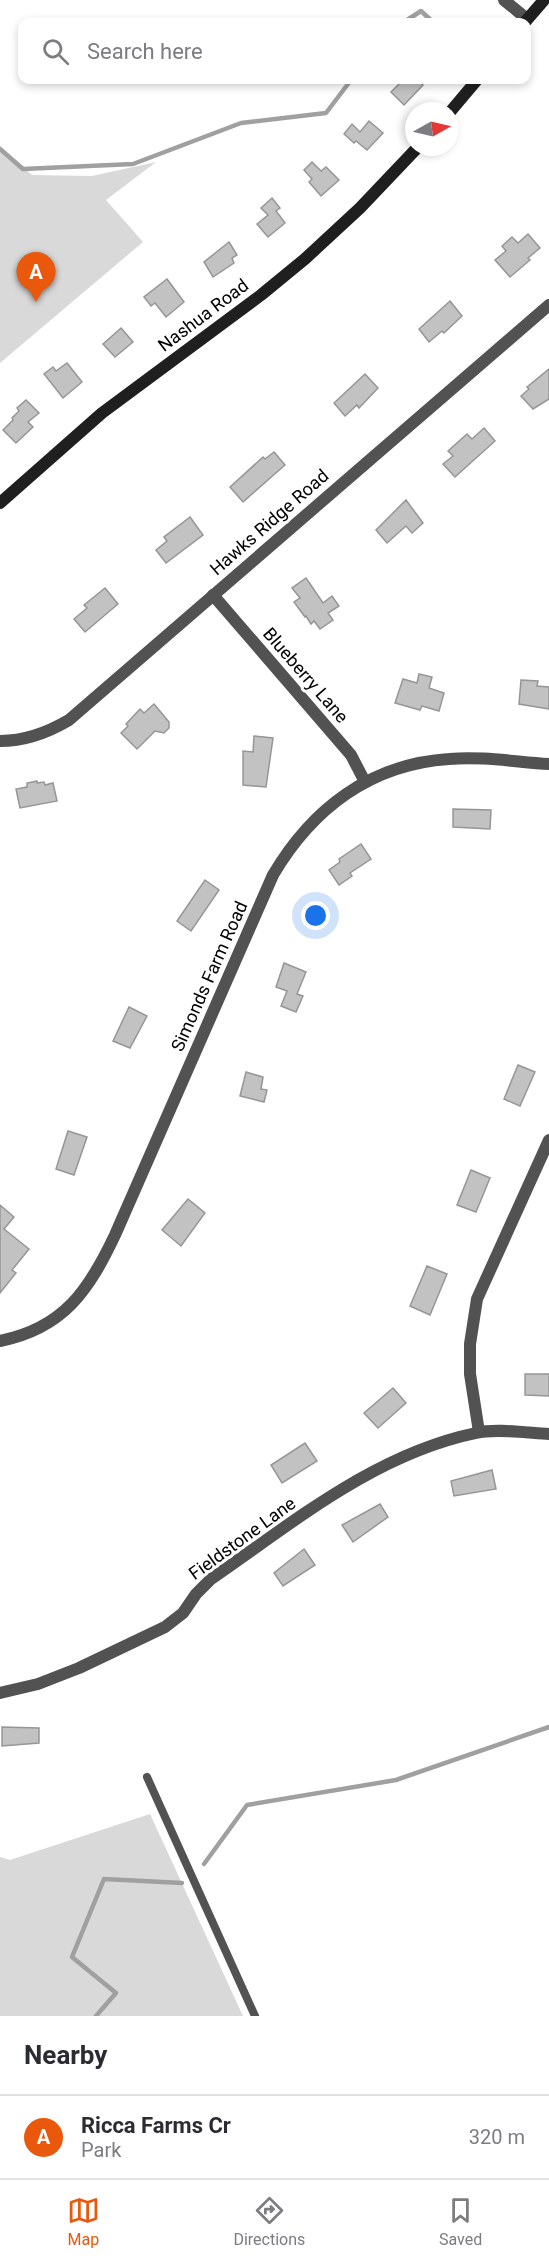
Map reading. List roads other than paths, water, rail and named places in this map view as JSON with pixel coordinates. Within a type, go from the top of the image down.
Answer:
[{"type":"main road","points":[[529,18],[544,0]]},
{"type":"main road","points":[[458,102],[474,84]]},
{"type":"main road","name":"Nashua Road","points":[[0,503],[102,413],[261,295],[306,258],[360,208],[409,156]]},
{"type":"street","points":[[504,0],[523,18]]},
{"type":"street","name":"Hawks Ridge Road","points":[[0,741],[39,735],[69,720],[549,305]]},
{"type":"street","name":"Blueberry Lane","points":[[213,595],[351,755],[366,782]]},
{"type":"street","name":"Simonds Farm Road","points":[[0,1341],[28,1334],[61,1315],[81,1295],[96,1274],[273,875],[308,825],[328,806],[366,782],[403,767],[447,759],[549,765]]},
{"type":"street","points":[[478,1432],[470,1374],[470,1344],[477,1299],[549,1140]]},
{"type":"street","name":"Fieldstone Lane","points":[[0,1693],[38,1683],[79,1668],[165,1627],[183,1613],[196,1594],[211,1579],[316,1506],[376,1468],[419,1449],[478,1432],[549,1434]]},
{"type":"lane","points":[[147,1777],[255,2016]]},
{"type":"waterway","points":[[410,18],[421,11],[429,18]]},
{"type":"waterway","points":[[0,149],[23,169],[133,164],[241,123],[326,113],[348,84]]},
{"type":"waterway","points":[[204,1864],[247,1805],[396,1780],[549,1727]]},
{"type":"waterway","points":[[96,2016],[116,1993],[72,1957],[104,1879],[182,1883]]},
{"type":"place","name":"Ricca Farms Cr","points":[[36,302]]}]
